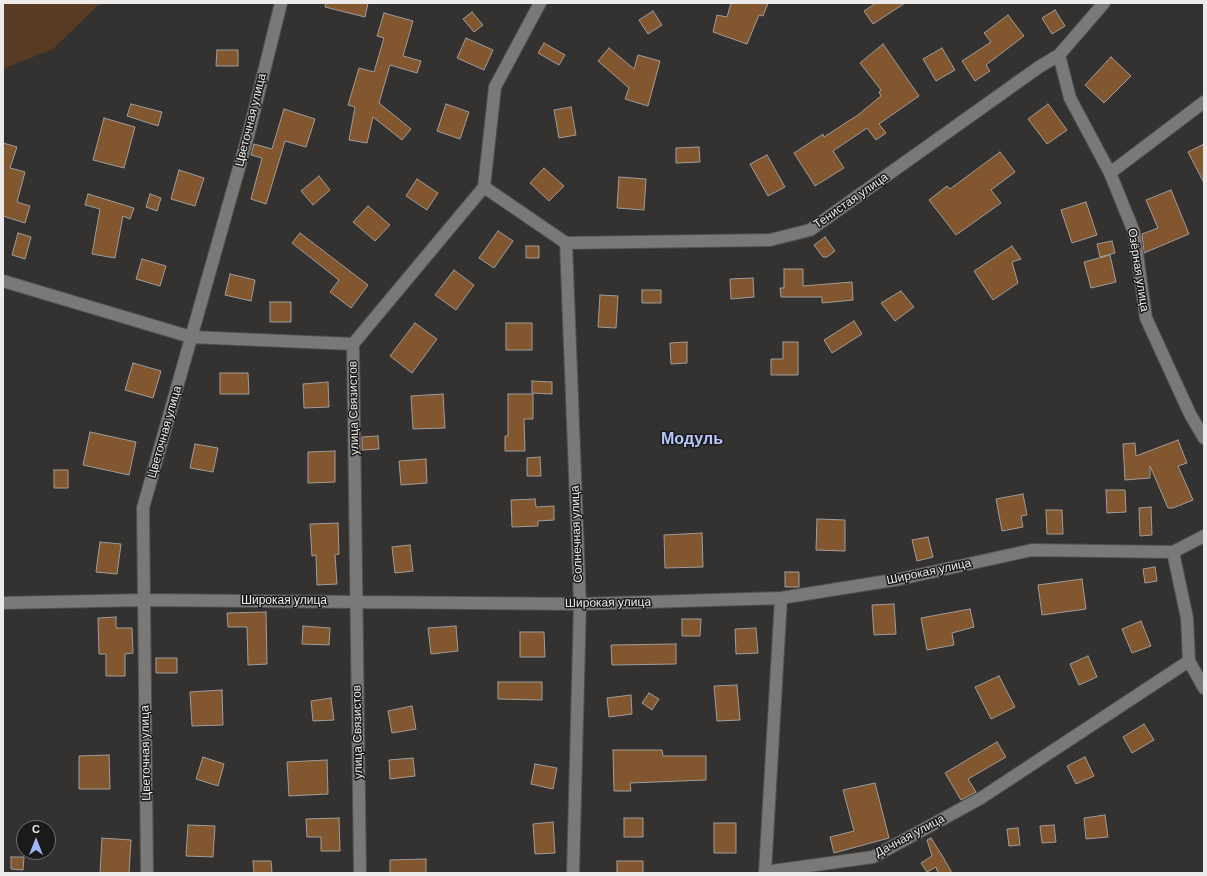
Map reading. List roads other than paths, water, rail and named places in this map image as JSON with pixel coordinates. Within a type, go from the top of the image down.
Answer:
[{"type":"street","name":"Цветочная улица","points":[[147,873],[143,508],[248,136],[281,3]]},
{"type":"street","points":[[540,3],[495,87],[484,187],[566,243]]},
{"type":"street","name":"Тенистая улица","points":[[566,243],[770,240],[810,230],[1059,55],[1104,3]]},
{"type":"street","name":"Озёрная улица","points":[[1059,55],[1070,98],[1110,173],[1134,232],[1146,318],[1190,414],[1204,438]]},
{"type":"street","points":[[1110,173],[1204,102]]},
{"type":"street","name":"улица Связистов","points":[[360,873],[353,344],[484,187]]},
{"type":"street","name":"Солнечная улица","points":[[566,243],[580,604],[573,873]]},
{"type":"street","points":[[3,281],[191,337],[353,344]]},
{"type":"street","name":"Широкая улица","points":[[3,603],[144,600],[580,604],[781,598],[900,579],[1032,550],[1173,552],[1204,536]]},
{"type":"street","points":[[1173,552],[1187,618],[1189,661],[1204,688]]},
{"type":"street","name":"Дачная улица","points":[[781,598],[764,872],[872,857],[981,798],[1189,661]]},
{"type":"district","name":"Модуль","points":[[692,440]]}]
